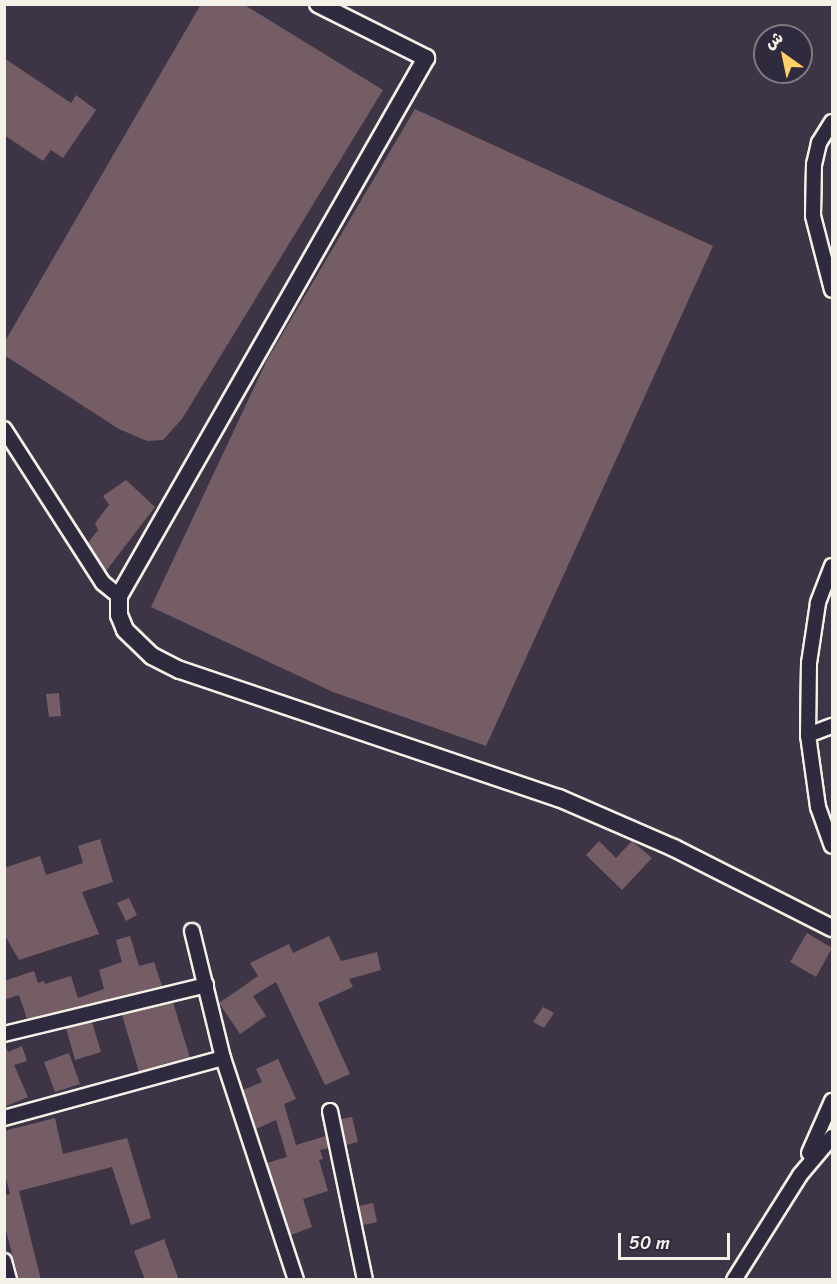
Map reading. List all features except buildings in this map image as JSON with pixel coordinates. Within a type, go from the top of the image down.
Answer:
[{"type":"street","points":[[318,4],[426,58],[119,596],[119,615],[137,645],[180,670],[559,798],[674,848],[832,928]]},
{"type":"street","points":[[832,122],[819,143],[814,164],[813,216],[832,290]]},
{"type":"street","points":[[4,429],[103,583],[119,596]]},
{"type":"street","points":[[832,566],[818,603],[809,663],[808,735],[818,807],[832,846]]},
{"type":"street","points":[[808,735],[832,726]]},
{"type":"street","points":[[192,931],[223,1058],[296,1280]]},
{"type":"street","points":[[4,1034],[206,986]]},
{"type":"street","points":[[4,1118],[223,1058]]},
{"type":"street","points":[[800,1175],[832,1101]]},
{"type":"street","points":[[330,1111],[365,1280]]},
{"type":"street","points":[[734,1280],[800,1175],[832,1137]]},
{"type":"street","points":[[4,1261],[9,1280]]}]
